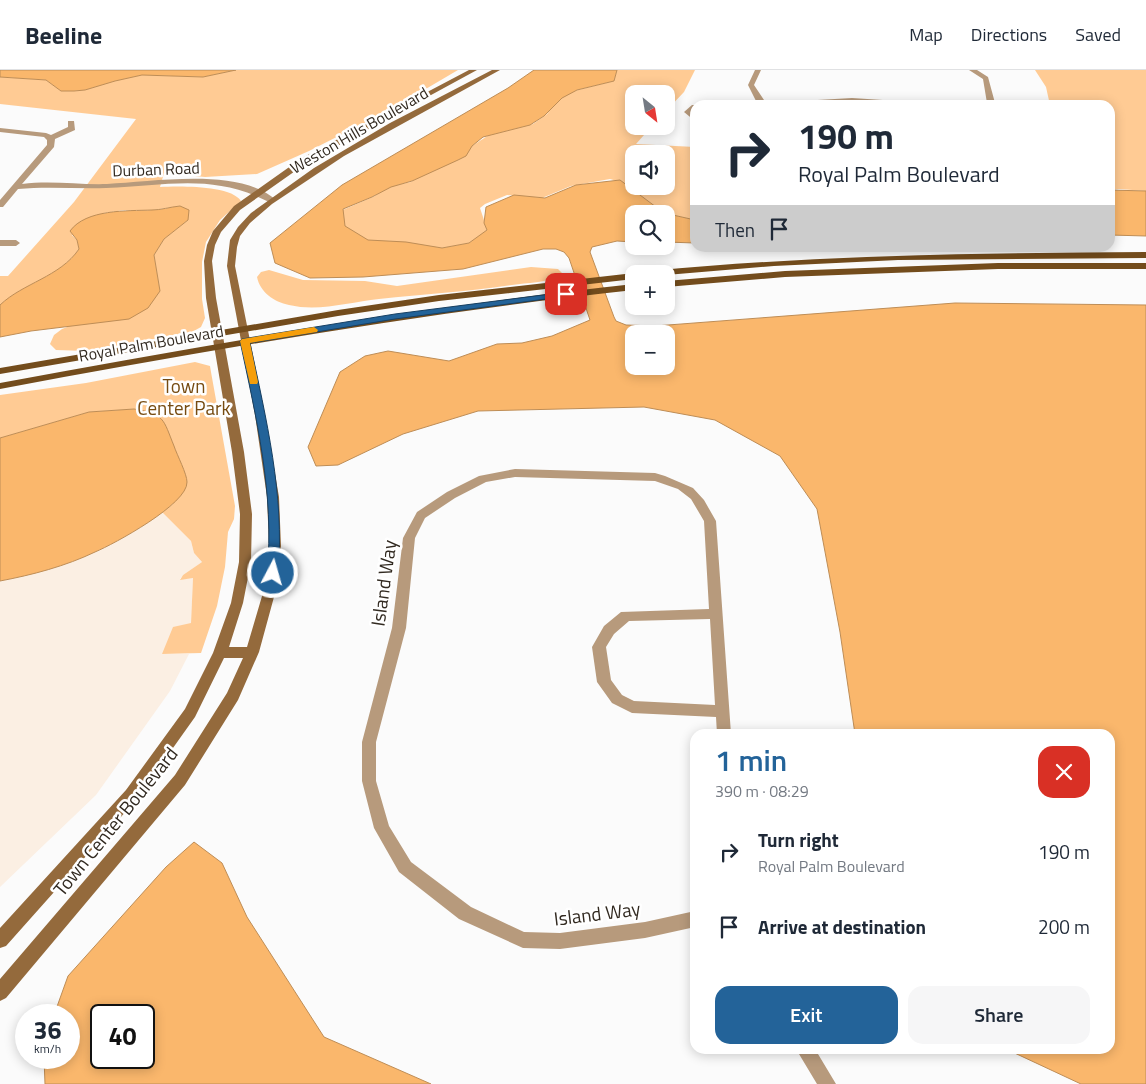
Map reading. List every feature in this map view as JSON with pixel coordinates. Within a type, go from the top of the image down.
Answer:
[{"type":"main road","points":[[675,272],[866,258],[990,255],[1146,255]]},
{"type":"main road","points":[[675,283],[785,274],[940,268],[1146,266]]},
{"type":"main road","name":"Royal Palm Boulevard","points":[[0,371],[216,333],[439,298],[625,277]]},
{"type":"main road","name":"Royal Palm Boulevard","points":[[0,386],[245,341],[395,316],[625,288]]},
{"type":"street","name":"Weston Hills Boulevard","points":[[218,346],[208,261],[211,244],[223,222],[250,198],[305,160],[346,136],[474,70]]},
{"type":"street","name":"Weston Hills Boulevard","points":[[245,341],[231,250],[236,236],[242,227],[272,200],[324,164],[365,140],[497,70]]},
{"type":"street","points":[[758,70],[751,85],[759,100]]},
{"type":"street","points":[[972,70],[986,78],[990,100]]},
{"type":"street","points":[[50,138],[72,128],[70,123]]},
{"type":"street","points":[[0,130],[46,135],[50,138],[51,145],[0,205]]},
{"type":"street","name":"Durban Road","points":[[16,187],[28,191],[177,180],[218,182],[258,192],[272,200]]},
{"type":"street","name":"Durban Road","points":[[49,188],[103,193],[174,186],[211,188],[250,198],[272,200]]},
{"type":"street","points":[[0,243],[16,243]]},
{"type":"street","name":"Town Center Boulevard","points":[[2,986],[152,816],[180,780],[233,696],[252,652],[271,586],[275,546],[273,497],[260,415],[245,341]]},
{"type":"street","name":"Town Center Boulevard","points":[[0,940],[131,795],[190,714],[220,653],[237,603],[243,574],[246,514],[238,452],[218,346]]},
{"type":"street","name":"Island Way","points":[[690,920],[646,930],[560,941],[523,940],[465,913],[405,867],[382,828],[369,781],[369,742],[399,628],[409,538],[421,514],[451,495],[483,479],[515,473],[655,477],[675,482],[691,491],[702,504],[710,520],[724,729]]},
{"type":"street","points":[[716,614],[626,616],[609,630],[600,647],[604,682],[617,699],[632,707],[722,711]]},
{"type":"street","points":[[220,653],[252,652]]},
{"type":"street","points":[[808,1054],[827,1084]]},
{"type":"shaded area","points":[[0,70],[236,70],[203,77],[142,75],[85,90],[61,91],[46,80],[0,77]]},
{"type":"shaded area","points":[[534,70],[617,70],[614,81],[577,90],[562,98],[544,116],[530,125],[483,137],[472,146],[466,156],[412,181],[391,187],[343,209],[345,226],[368,240],[406,242],[442,248],[469,243],[487,230],[484,223],[486,207],[514,195],[545,198],[576,185],[620,180],[625,184],[625,195],[640,195],[653,205],[625,205],[625,241],[617,241],[592,247],[590,252],[614,317],[616,321],[626,325],[625,375],[675,375],[675,325],[668,325],[955,303],[1146,305],[1146,1084],[1081,1084],[1017,1054],[1115,1054],[1115,729],[854,729],[840,632],[817,509],[780,456],[715,420],[644,407],[478,411],[403,434],[338,465],[316,466],[308,447],[340,372],[365,356],[388,351],[449,361],[497,344],[522,343],[552,336],[590,320],[569,258],[564,252],[556,249],[543,249],[463,269],[363,277],[310,278],[275,263],[270,243],[342,185],[508,88]]},
{"type":"shaded area","points":[[1115,190],[1146,191],[1146,236],[1115,235]]},
{"type":"shaded area","points":[[180,206],[189,210],[188,220],[164,239],[154,255],[160,291],[148,308],[129,319],[31,331],[0,337],[0,305],[9,297],[52,273],[71,259],[79,249],[77,240],[70,231],[77,224],[96,215]]},
{"type":"shaded area","points":[[675,215],[690,219],[690,243],[675,242]]},
{"type":"shaded area","points":[[134,409],[152,413],[162,419],[185,474],[187,482],[184,491],[163,512],[104,548],[61,566],[0,581],[0,438],[89,412]]},
{"type":"shaded area","points":[[162,512],[191,541],[194,553],[202,562],[180,579],[193,578],[191,624],[162,654],[189,654],[170,691],[96,795],[0,887],[0,581],[27,576],[125,536]]},
{"type":"shaded area","points":[[194,842],[222,863],[247,917],[324,1037],[431,1084],[45,1084],[44,1069],[80,1069],[80,1004],[58,1004],[68,976],[166,867]]},
{"type":"green space","points":[[236,70],[458,70],[390,110],[309,151],[257,174],[205,177],[164,173],[160,187],[216,189],[227,192],[241,201],[220,220],[206,242],[202,262],[202,299],[205,318],[201,327],[192,332],[87,351],[56,350],[50,344],[54,335],[62,329],[160,291],[154,255],[164,239],[188,220],[180,206],[153,210],[124,210],[104,213],[72,235],[77,240],[79,249],[71,259],[0,305],[0,276],[8,276],[74,202],[136,119],[0,104],[0,77],[46,80],[61,91],[74,91],[85,90],[142,75],[203,77]]},
{"type":"green space","points":[[617,70],[695,70],[684,92],[675,102],[675,85],[625,85],[625,135],[644,135],[636,144],[656,145],[625,145],[625,184],[610,179],[571,186],[542,198],[507,195],[480,208],[487,229],[485,233],[469,243],[442,248],[371,242],[344,229],[338,212],[375,196],[387,187],[411,182],[446,163],[458,160],[463,156],[464,151],[489,135],[533,124],[547,114],[557,101],[570,92],[614,81]]},
{"type":"green space","points":[[1035,70],[1146,70],[1146,191],[1115,189],[1115,100],[1049,100],[1046,87]]},
{"type":"green space","points":[[675,146],[690,147],[690,219],[675,215],[675,205],[653,205],[640,195],[675,195]]},
{"type":"green space","points":[[531,267],[558,269],[562,273],[561,277],[479,289],[312,307],[289,305],[273,299],[264,292],[257,277],[261,272],[269,270],[303,280],[365,281],[397,286]]},
{"type":"green space","name":"Town Center Park","points":[[195,362],[210,366],[235,506],[234,519],[228,532],[225,567],[217,606],[201,653],[162,654],[173,627],[191,623],[193,578],[180,580],[183,575],[202,562],[194,553],[191,541],[162,512],[173,504],[134,409],[89,412],[0,438],[0,395],[86,383]]},
{"type":"slow traffic","points":[[253,382],[245,341],[314,330]]},
{"type":"route","points":[[273,573],[275,546],[273,497],[260,415],[245,341],[395,316],[566,294]]}]
